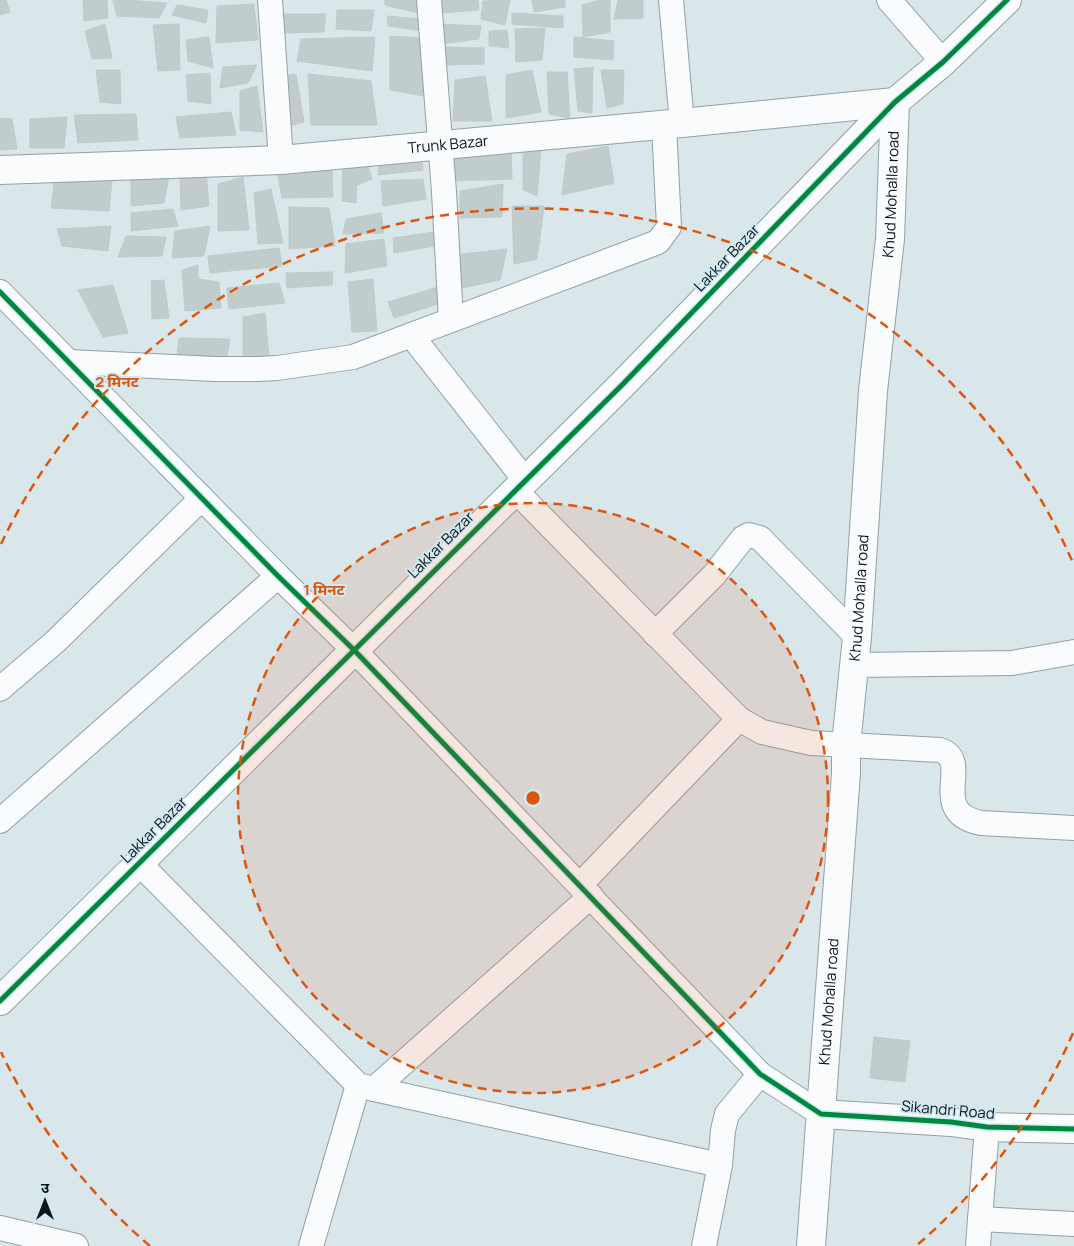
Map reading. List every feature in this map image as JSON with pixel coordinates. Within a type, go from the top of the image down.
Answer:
[{"type":"street","points":[[270,0],[281,160]]},
{"type":"street","points":[[430,0],[451,320]]},
{"type":"street","points":[[69,362],[215,369],[277,368],[353,357],[658,242],[669,227],[674,124],[671,0]]},
{"type":"street","points":[[889,0],[943,62]]},
{"type":"street","points":[[895,102],[943,62],[1007,0]]},
{"type":"street","name":"Trunk Bazar","points":[[0,170],[281,160],[895,102]]},
{"type":"street","name":"Lakkar Bazar","points":[[0,1001],[623,384],[895,102]]},
{"type":"street","name":"Khud Mohalla road","points":[[811,1246],[834,945],[846,772],[846,745],[857,637],[873,391],[890,240],[895,102]]},
{"type":"street","points":[[0,292],[278,576],[354,650],[760,1074],[821,1114]]},
{"type":"street","points":[[411,335],[520,485],[655,634],[739,719],[762,732],[777,737],[811,743],[940,750],[947,752],[952,758],[953,765],[953,800],[955,810],[970,821],[1074,828]]},
{"type":"street","points":[[0,689],[56,641],[202,498]]},
{"type":"street","points":[[655,634],[714,575],[743,538],[749,535],[760,538],[857,637]]},
{"type":"street","points":[[0,821],[278,576]]},
{"type":"street","points":[[854,665],[1012,663],[1074,652]]},
{"type":"street","points":[[311,1246],[366,1087],[585,890],[739,719]]},
{"type":"street","points":[[139,863],[366,1087],[720,1165]]},
{"type":"street","points":[[704,1246],[720,1165],[723,1130],[727,1114],[760,1074]]},
{"type":"street","name":"Sikandri Road","points":[[821,1114],[951,1122],[987,1127],[1074,1129]]},
{"type":"street","points":[[978,1246],[987,1127]]},
{"type":"street","points":[[980,1218],[1074,1224]]},
{"type":"street","points":[[0,1228],[76,1246]]},
{"type":"building","points":[[0,0],[6,0],[10,12],[0,15]]},
{"type":"building","points":[[83,0],[107,0],[108,18],[84,21]]},
{"type":"building","points":[[113,0],[167,3],[159,18],[117,16]]},
{"type":"building","points":[[385,0],[418,0],[418,13],[385,5]]},
{"type":"building","points":[[441,0],[478,0],[479,10],[440,13]]},
{"type":"building","points":[[510,0],[505,25],[481,19],[483,1]]},
{"type":"building","points":[[532,0],[565,0],[565,7],[534,12]]},
{"type":"building","points":[[600,0],[610,0],[610,32],[583,37],[582,5]]},
{"type":"building","points":[[618,0],[643,0],[643,18],[614,19]]},
{"type":"building","points":[[254,4],[258,40],[216,43],[217,6]]},
{"type":"building","points":[[177,5],[208,10],[206,23],[172,15]]},
{"type":"building","points":[[337,10],[374,10],[371,31],[336,29]]},
{"type":"building","points":[[512,13],[563,16],[563,28],[512,24]]},
{"type":"building","points":[[280,14],[326,14],[324,32],[283,33]]},
{"type":"building","points":[[387,16],[421,19],[422,31],[388,26]]},
{"type":"building","points":[[105,24],[112,58],[92,59],[85,31]]},
{"type":"building","points":[[179,24],[180,70],[158,71],[153,25]]},
{"type":"building","points":[[442,24],[481,26],[479,39],[440,44]]},
{"type":"building","points":[[545,28],[542,60],[516,62],[515,29]]},
{"type":"building","points":[[507,30],[509,48],[489,46],[489,31]]},
{"type":"building","points":[[390,36],[423,38],[424,96],[390,90]]},
{"type":"building","points":[[209,37],[213,68],[188,61],[186,40]]},
{"type":"building","points":[[375,37],[372,71],[297,61],[301,39]]},
{"type":"building","points":[[574,37],[614,41],[613,60],[574,57]]},
{"type":"building","points":[[446,47],[484,48],[484,64],[447,65]]},
{"type":"building","points":[[257,65],[248,83],[220,88],[223,67]]},
{"type":"building","points":[[593,67],[592,113],[578,111],[574,69]]},
{"type":"building","points":[[96,70],[120,70],[121,104],[100,102]]},
{"type":"building","points":[[532,70],[541,112],[506,118],[506,75]]},
{"type":"building","points":[[601,70],[624,70],[623,104],[607,108]]},
{"type":"building","points":[[547,72],[567,72],[570,118],[549,114]]},
{"type":"building","points":[[210,73],[211,104],[188,101],[186,75]]},
{"type":"building","points":[[296,74],[304,122],[289,126],[283,76]]},
{"type":"building","points":[[308,74],[371,81],[377,125],[311,125]]},
{"type":"building","points":[[485,76],[492,121],[453,121],[455,80]]},
{"type":"building","points":[[257,86],[263,132],[240,130],[240,91]]},
{"type":"building","points":[[231,112],[236,135],[180,138],[176,117]]},
{"type":"building","points":[[136,114],[138,140],[78,143],[74,115]]},
{"type":"building","points":[[67,117],[64,148],[30,148],[30,119]]},
{"type":"building","points":[[0,118],[12,119],[17,149],[0,150]]},
{"type":"building","points":[[608,146],[614,183],[562,195],[567,154]]},
{"type":"building","points":[[541,150],[537,196],[523,190],[523,153]]},
{"type":"building","points":[[511,153],[512,179],[456,181],[450,157]]},
{"type":"building","points":[[422,158],[423,170],[378,175],[379,162]]},
{"type":"building","points":[[366,159],[372,179],[357,185],[356,203],[342,201],[343,162]]},
{"type":"building","points":[[332,166],[333,197],[282,198],[277,170]]},
{"type":"building","points":[[206,170],[209,206],[181,210],[180,177]]},
{"type":"building","points":[[131,175],[169,176],[164,203],[131,206]]},
{"type":"building","points":[[55,176],[112,180],[109,211],[51,208]]},
{"type":"building","points":[[243,177],[249,230],[218,231],[218,184]]},
{"type":"building","points":[[423,179],[426,199],[383,206],[381,181]]},
{"type":"building","points":[[503,184],[502,217],[460,218],[460,191]]},
{"type":"building","points":[[271,189],[283,243],[258,244],[254,193]]},
{"type":"building","points":[[512,206],[544,206],[537,259],[514,264]]},
{"type":"building","points":[[289,207],[329,208],[335,246],[289,249]]},
{"type":"building","points":[[173,209],[178,226],[131,231],[131,213]]},
{"type":"building","points":[[381,213],[384,233],[343,234],[346,219]]},
{"type":"building","points":[[111,226],[108,251],[62,246],[57,229]]},
{"type":"building","points":[[210,226],[204,256],[172,258],[175,231]]},
{"type":"building","points":[[434,232],[435,246],[394,253],[393,238]]},
{"type":"building","points":[[126,236],[166,237],[162,256],[118,257]]},
{"type":"building","points":[[384,239],[387,266],[345,273],[346,244]]},
{"type":"building","points":[[279,248],[282,266],[210,273],[208,256]]},
{"type":"building","points":[[507,249],[500,280],[457,289],[461,254]]},
{"type":"building","points":[[198,265],[198,279],[219,282],[221,308],[185,311],[182,270]]},
{"type":"building","points":[[333,272],[332,285],[287,288],[286,273]]},
{"type":"building","points":[[373,279],[377,331],[352,332],[348,282]]},
{"type":"building","points":[[164,280],[169,318],[152,319],[151,281]]},
{"type":"building","points":[[279,283],[285,303],[229,309],[227,288]]},
{"type":"building","points":[[113,285],[128,333],[103,337],[78,290]]},
{"type":"building","points":[[438,287],[438,304],[394,318],[388,302]]},
{"type":"building","points":[[265,313],[269,358],[243,355],[243,317]]},
{"type":"building","points":[[179,338],[230,339],[227,357],[177,355]]},
{"type":"building","points":[[874,1037],[910,1041],[905,1082],[870,1078]]},
{"type":"cycle path","points":[[0,1001],[623,384],[895,102],[943,62],[1007,0]]},
{"type":"cycle path","points":[[0,292],[278,576],[354,650],[760,1074],[821,1114],[951,1122],[987,1127],[1074,1129]]}]
